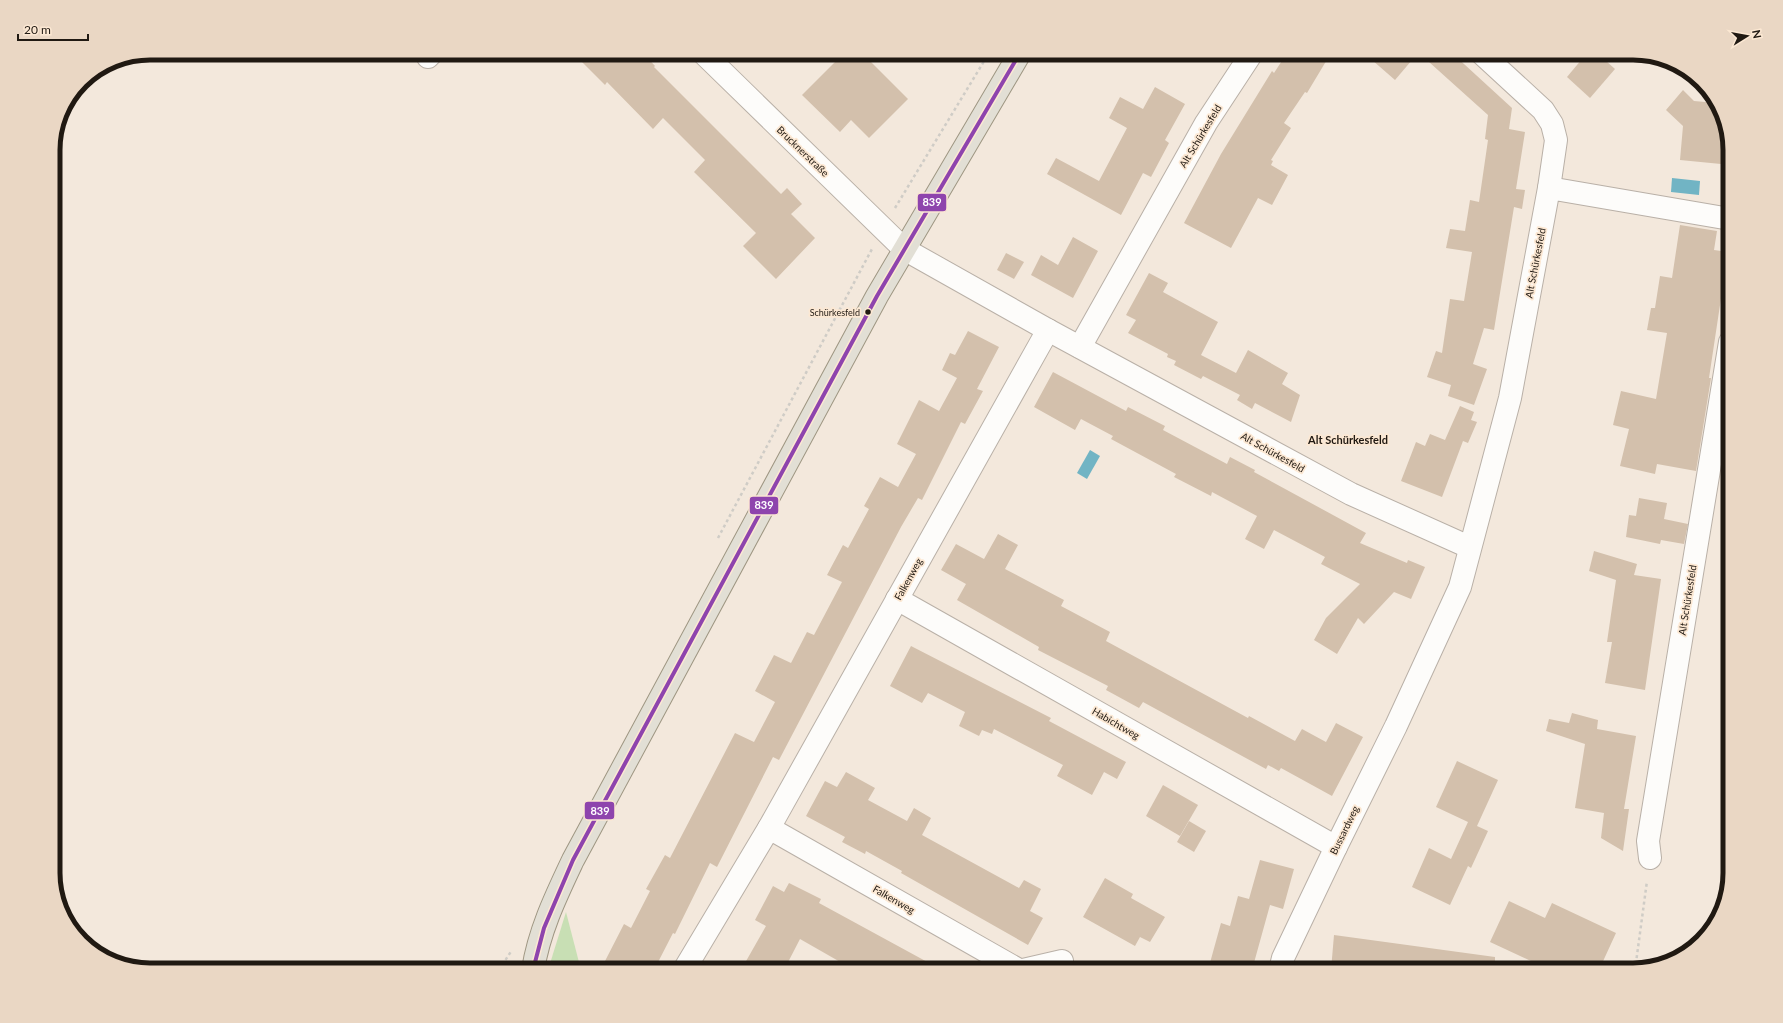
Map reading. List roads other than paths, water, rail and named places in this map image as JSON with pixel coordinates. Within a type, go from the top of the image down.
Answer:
[{"type":"main road","points":[[534,963],[535,955],[552,905],[573,860],[877,296],[1016,60]]},
{"type":"street","name":"Brucknerstraße","points":[[710,60],[904,249]]},
{"type":"street","name":"Alt Schürkesfeld","points":[[1080,347],[1206,123],[1247,60]]},
{"type":"street","name":"Alt Schürkesfeld","points":[[1412,691],[1460,587],[1469,548],[1510,398],[1549,188],[1556,140],[1552,124],[1543,110],[1489,60]]},
{"type":"street","points":[[1549,188],[1723,218]]},
{"type":"street","name":"Alt Schürkesfeld","points":[[904,249],[1048,330],[1351,494],[1469,548]]},
{"type":"street","name":"Falkenweg","points":[[688,963],[769,828],[1048,330]]},
{"type":"street","name":"Alt Schürkesfeld","points":[[1650,858],[1648,841],[1723,385]]},
{"type":"street","name":"Habichtweg","points":[[897,599],[1336,847]]},
{"type":"street","name":"Bussardweg","points":[[1282,963],[1412,691]]},
{"type":"street","name":"Falkenweg","points":[[769,828],[1007,963]]},
{"type":"street","points":[[1053,963],[1062,961]]},
{"type":"water","points":[[1672,178],[1700,181],[1699,195],[1671,192]]},
{"type":"water","points":[[1090,450],[1100,456],[1087,479],[1077,473]]},
{"type":"place","name":"Schürkesfeld","points":[[868,312]]},
{"type":"district","name":"Alt Schürkesfeld","points":[[1348,439]]}]
